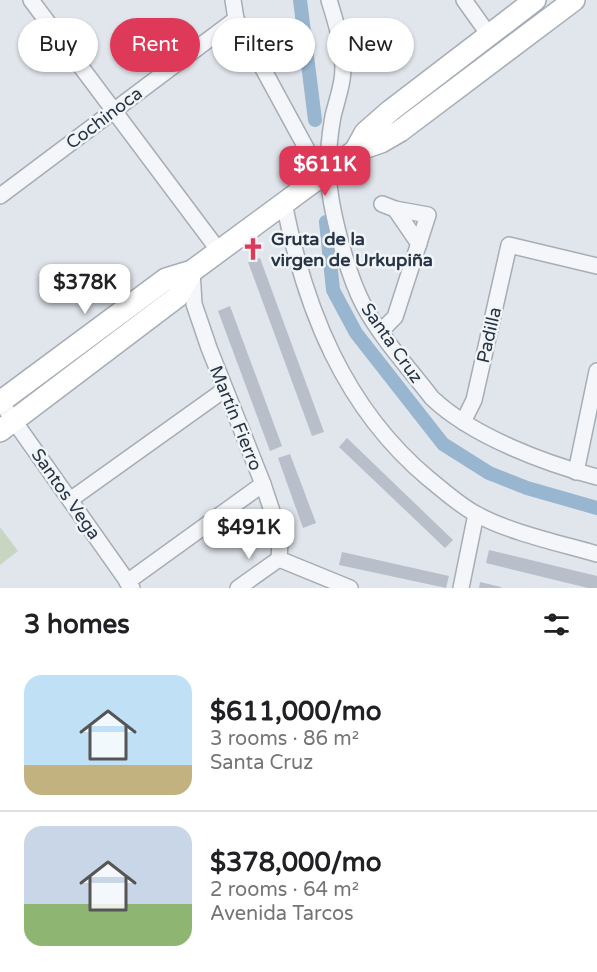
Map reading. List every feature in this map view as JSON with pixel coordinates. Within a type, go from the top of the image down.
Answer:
[{"type":"street","points":[[31,0],[219,250]]},
{"type":"street","points":[[233,0],[236,18]]},
{"type":"street","name":"Santa Cruz","points":[[329,0],[343,58],[342,80],[323,175],[355,286],[364,305],[432,398],[463,422],[546,462],[597,477]]},
{"type":"street","points":[[464,0],[489,35]]},
{"type":"street","points":[[355,151],[364,133],[535,0]]},
{"type":"street","points":[[0,401],[166,279],[192,271],[355,151],[381,142],[400,131],[574,0]]},
{"type":"street","name":"Cochinoca","points":[[0,196],[212,37]]},
{"type":"street","points":[[265,72],[323,175]]},
{"type":"street","points":[[284,203],[291,240],[306,291],[334,359],[371,417],[419,470],[460,504],[476,514],[493,522],[597,554]]},
{"type":"street","points":[[381,331],[395,317],[419,244],[428,215],[388,206],[419,244]]},
{"type":"street","name":"Padilla","points":[[463,422],[474,400],[509,245],[597,266]]},
{"type":"street","points":[[7,426],[177,297],[192,271]]},
{"type":"street","name":"Martín Fierro","points":[[192,271],[194,304],[224,390],[263,484],[278,529],[279,559]]},
{"type":"street","points":[[576,472],[597,371]]},
{"type":"street","points":[[70,500],[224,390]]},
{"type":"street","name":"Santos Vega","points":[[0,401],[7,426],[70,500],[130,585]]},
{"type":"street","points":[[130,585],[263,484]]},
{"type":"street","points":[[461,588],[476,514]]},
{"type":"street","points":[[238,588],[279,559],[349,588]]},
{"type":"green space","points":[[0,527],[18,551],[0,565]]},
{"type":"building","points":[[260,258],[324,432],[312,436],[248,262]]},
{"type":"building","points":[[230,306],[282,446],[270,451],[218,311]]},
{"type":"building","points":[[347,438],[453,540],[445,548],[339,447]]},
{"type":"building","points":[[290,454],[316,523],[303,528],[278,458]]},
{"type":"building","points":[[489,550],[597,576],[597,588],[588,588],[486,563]]},
{"type":"building","points":[[342,552],[449,576],[446,588],[339,565]]},
{"type":"building","points":[[480,582],[501,587],[501,588],[479,588]]},
{"type":"waterway","points":[[300,0],[315,120]]},
{"type":"waterway","points":[[326,222],[333,290],[356,333],[443,444],[489,473],[527,488],[597,508]]},
{"type":"place","name":"Gruta de la virgen de Urkupiña","points":[[253,249]]}]
